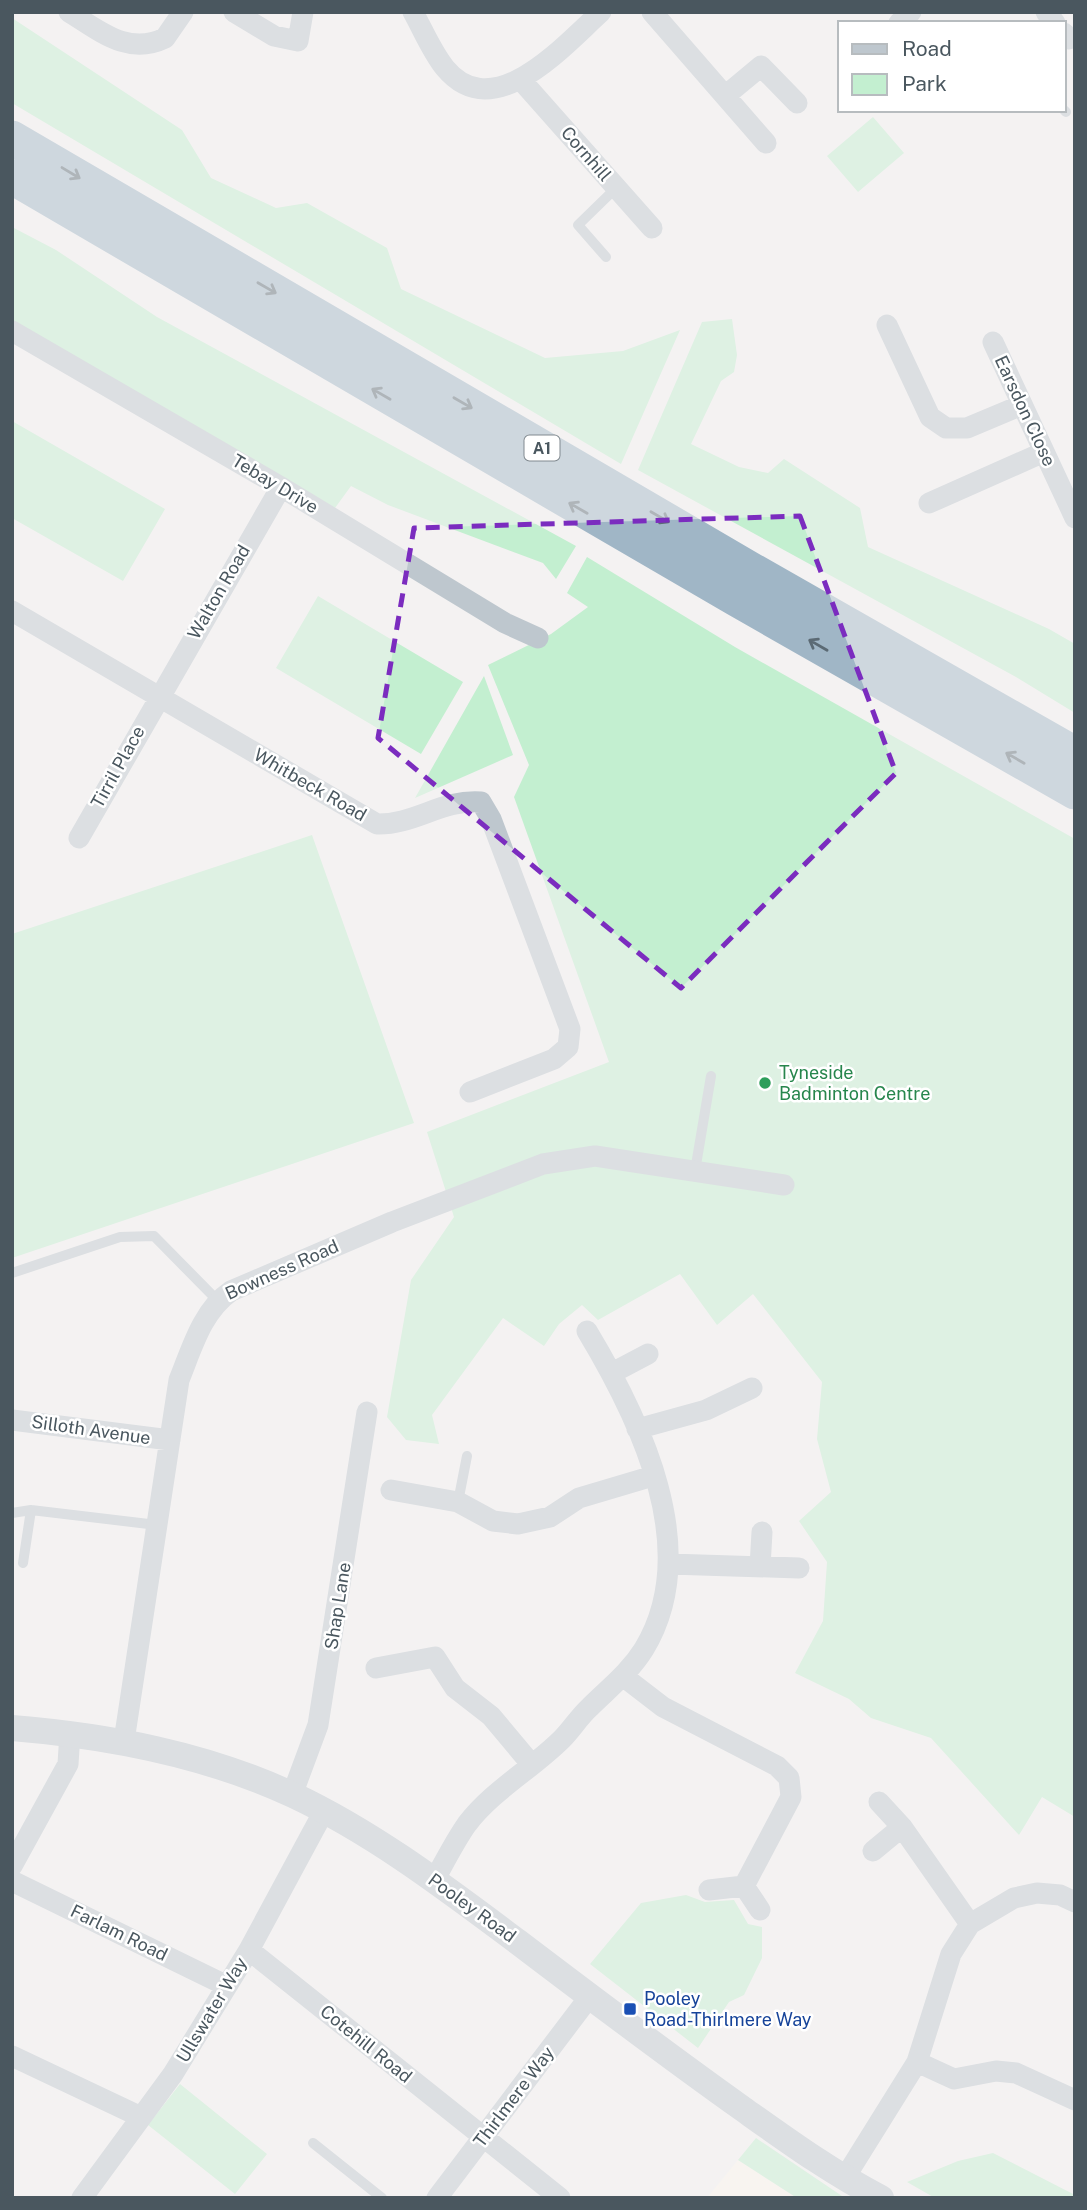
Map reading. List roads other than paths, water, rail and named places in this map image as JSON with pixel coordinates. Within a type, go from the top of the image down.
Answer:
[{"type":"highway","name":"A1","points":[[12,138],[752,570],[1075,754]]},
{"type":"highway","name":"A1","points":[[12,177],[676,565],[1075,792]]},
{"type":"street","points":[[69,12],[123,44],[136,46],[153,44],[165,38],[183,12]]},
{"type":"street","points":[[234,12],[274,36],[298,41],[303,12]]},
{"type":"street","points":[[413,12],[445,68],[459,81],[480,88],[503,88],[521,80],[601,12]]},
{"type":"street","points":[[652,12],[766,143]]},
{"type":"street","points":[[724,96],[761,66],[797,103]]},
{"type":"street","name":"Cornhill","points":[[521,80],[652,228]]},
{"type":"street","points":[[887,325],[930,417],[946,428],[967,428],[1022,405]]},
{"type":"street","name":"Tebay Drive","points":[[12,331],[281,487],[505,623],[538,638]]},
{"type":"street","name":"Earsdon Close","points":[[993,342],[1075,518]]},
{"type":"street","points":[[929,503],[1044,452]]},
{"type":"street","name":"Walton Road","points":[[158,697],[281,487]]},
{"type":"street","name":"Whitbeck Road","points":[[12,611],[377,824],[393,824],[460,801],[481,802],[491,819],[570,1029],[568,1046],[554,1059],[470,1092]]},
{"type":"street","name":"Tirril Place","points":[[79,838],[158,697]]},
{"type":"street","name":"Bowness Road","points":[[124,1741],[178,1380],[198,1332],[217,1300],[230,1291],[392,1222],[543,1164],[595,1156],[784,1185]]},
{"type":"street","points":[[435,1879],[467,1824],[562,1740],[587,1709],[624,1676],[645,1648],[663,1607],[669,1563],[666,1524],[653,1476],[638,1429],[612,1373],[587,1331]]},
{"type":"street","points":[[612,1373],[648,1354]]},
{"type":"street","points":[[638,1429],[706,1410],[752,1388]]},
{"type":"street","name":"Shap Lane","points":[[292,1795],[318,1725],[367,1412]]},
{"type":"street","name":"Silloth Avenue","points":[[12,1419],[170,1440]]},
{"type":"street","points":[[391,1490],[458,1502],[493,1521],[518,1524],[550,1517],[579,1498],[653,1476]]},
{"type":"street","points":[[760,1567],[762,1532]]},
{"type":"street","points":[[669,1563],[799,1568]]},
{"type":"street","points":[[376,1668],[435,1657],[455,1688],[491,1716],[532,1765]]},
{"type":"street","points":[[624,1676],[663,1707],[777,1766],[789,1778],[790,1797],[744,1886]]},
{"type":"street","name":"Pooley Road","points":[[12,1728],[124,1741],[226,1769],[292,1795],[324,1811],[435,1879],[690,2071],[844,2179],[881,2198]]},
{"type":"street","points":[[12,1866],[68,1764],[70,1733]]},
{"type":"street","points":[[879,1802],[902,1827],[970,1924]]},
{"type":"street","name":"Ullswater Way","points":[[82,2198],[173,2074],[225,1985],[249,1950],[324,1811]]},
{"type":"street","points":[[873,1851],[902,1827]]},
{"type":"street","name":"Farlam Road","points":[[12,1881],[225,1985]]},
{"type":"street","points":[[709,1890],[744,1886]]},
{"type":"street","points":[[744,1886],[760,1910]]},
{"type":"street","points":[[844,2179],[917,2062],[951,1954],[970,1924],[1014,1898],[1037,1893],[1060,1895],[1075,1902]]},
{"type":"street","name":"Cotehill Road","points":[[249,1950],[560,2198]]},
{"type":"street","name":"Thirlmere Way","points":[[437,2198],[590,1996]]},
{"type":"street","points":[[12,2056],[141,2117]]},
{"type":"street","points":[[917,2062],[954,2079],[996,2071],[1016,2073],[1075,2100]]},
{"type":"lane","points":[[606,257],[578,225],[616,188]]},
{"type":"lane","points":[[695,1171],[711,1076]]},
{"type":"lane","points":[[12,1273],[120,1237],[153,1236],[217,1300]]},
{"type":"lane","points":[[458,1502],[467,1456]]},
{"type":"lane","points":[[12,1513],[31,1510],[157,1525]]},
{"type":"lane","points":[[23,1563],[31,1510]]},
{"type":"lane","points":[[313,2143],[382,2198]]},
{"type":"place","name":"Tyneside Badminton Centre","points":[[765,1083]]},
{"type":"place","name":"Pooley Road-Thirlmere Way","points":[[630,2009]]}]
